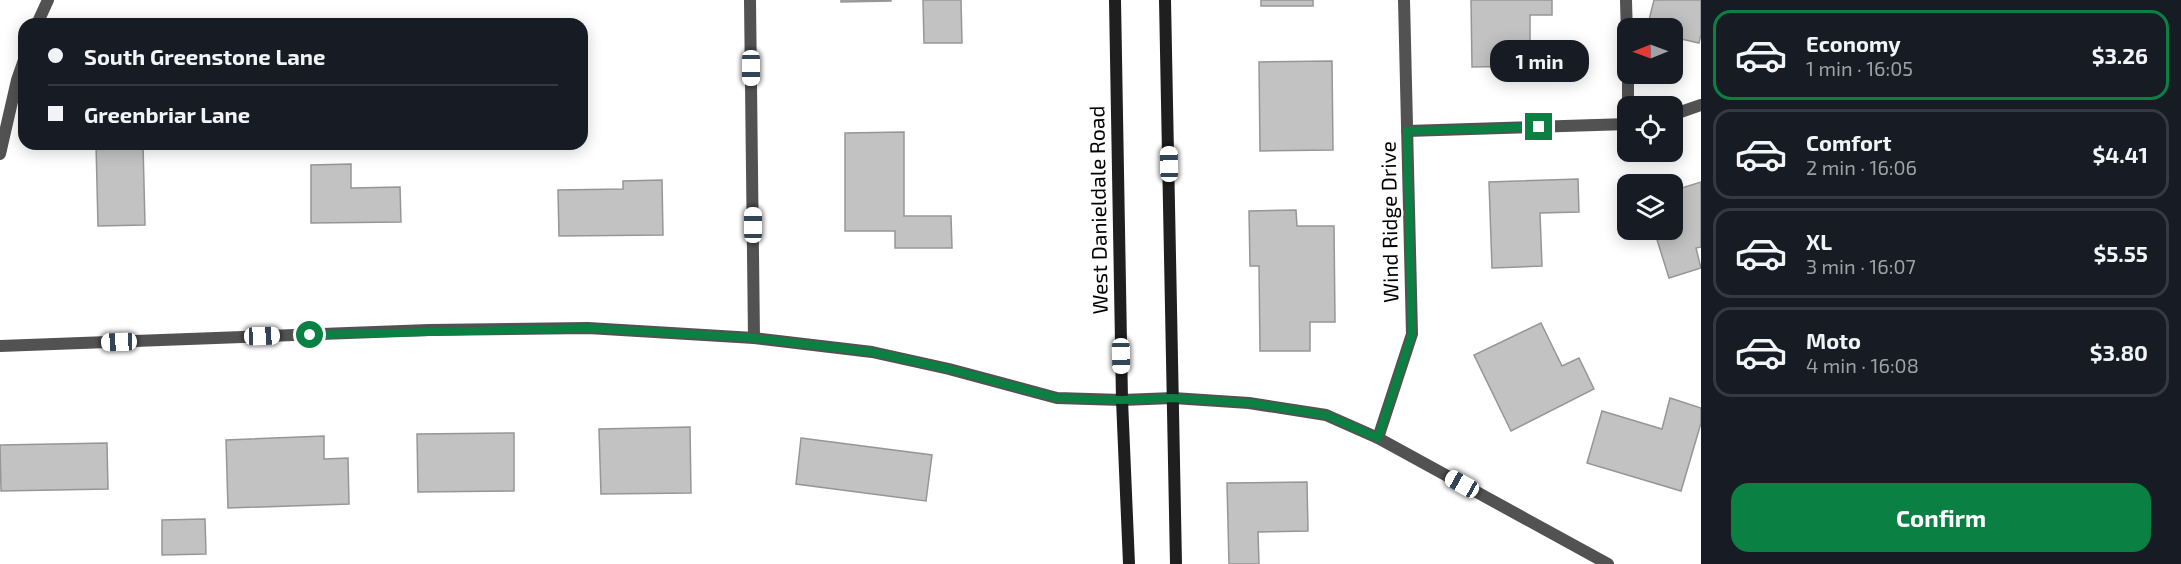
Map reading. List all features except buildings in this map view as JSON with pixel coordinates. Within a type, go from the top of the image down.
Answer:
[{"type":"main road","name":"West Danieldale Road","points":[[1114,0],[1122,400],[1128,564]]},
{"type":"main road","points":[[1166,0],[1176,564]]},
{"type":"street","points":[[40,18],[48,0]]},
{"type":"street","points":[[750,0],[754,338]]},
{"type":"street","name":"Wind Ridge Drive","points":[[1378,438],[1412,334],[1404,0]]},
{"type":"street","points":[[1626,0],[1626,18]]},
{"type":"street","points":[[0,154],[18,77]]},
{"type":"street","points":[[1683,111],[1701,105]]},
{"type":"street","points":[[1407,131],[1617,124]]},
{"type":"street","points":[[0,346],[429,330],[588,328],[754,338],[872,352],[949,369],[1057,398],[1122,400],[1173,398],[1250,403],[1326,415],[1378,438],[1608,564]]},
{"type":"route","points":[[310,335],[429,330],[588,328],[754,338],[872,352],[949,369],[1057,398],[1122,400],[1173,398],[1250,403],[1326,415],[1378,438],[1412,334],[1407,131],[1539,127]]}]
